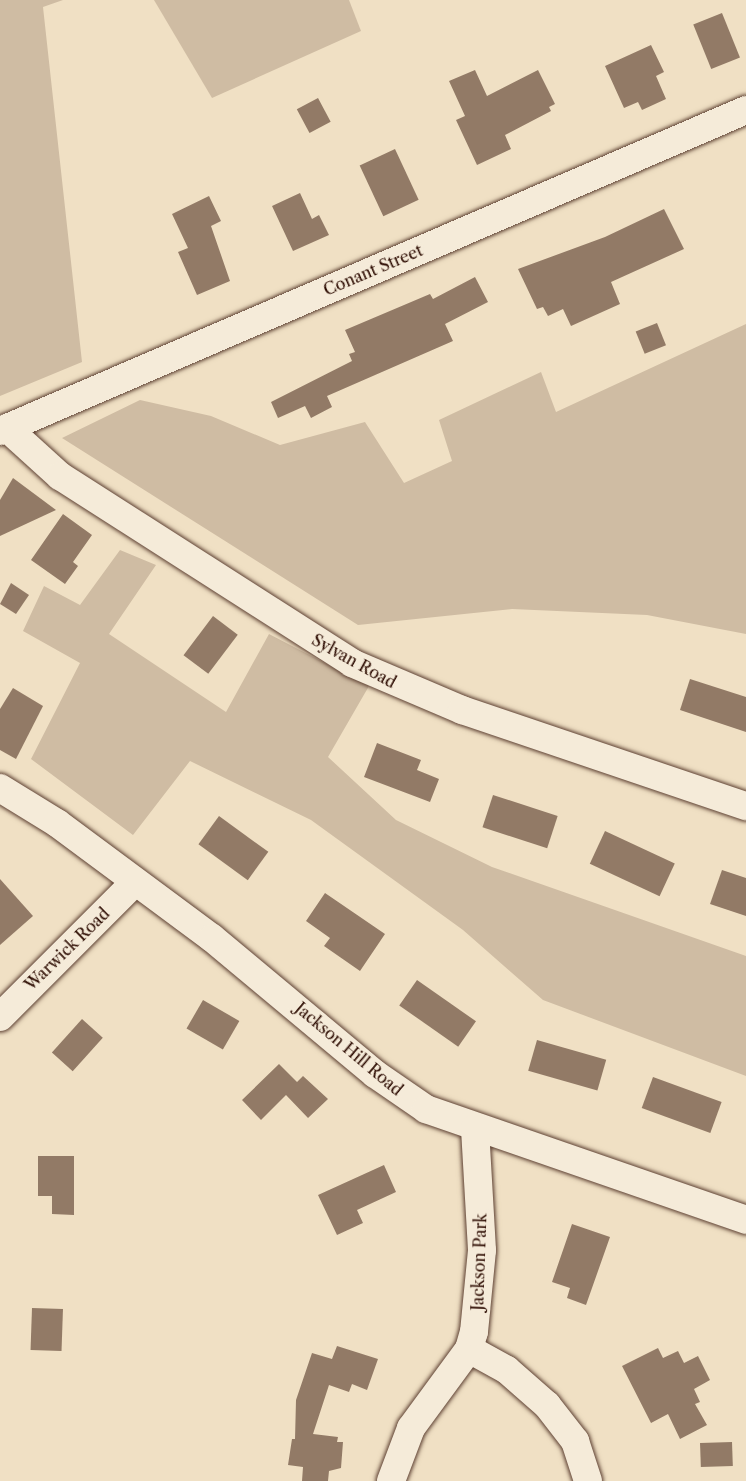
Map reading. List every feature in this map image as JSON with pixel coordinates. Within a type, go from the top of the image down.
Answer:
[{"type":"street","name":"Conant Street","points":[[4,429],[746,110]]},
{"type":"street","name":"Sylvan Road","points":[[4,429],[60,476],[352,663],[462,710],[746,806]]},
{"type":"street","name":"Jackson Hill Road","points":[[0,789],[57,823],[279,991],[400,1093],[426,1109],[475,1128],[746,1220]]},
{"type":"street","name":"Warwick Road","points":[[0,1017],[135,882]]},
{"type":"street","name":"Jackson Park","points":[[391,1481],[421,1411],[469,1349],[478,1311],[482,1250],[475,1128]]},
{"type":"street","points":[[469,1349],[514,1375],[551,1410],[575,1441],[588,1481]]},
{"type":"shaded area","points":[[0,0],[63,0],[43,7],[82,362],[0,396]]},
{"type":"shaded area","points":[[154,0],[349,0],[361,31],[212,98]]},
{"type":"shaded area","points":[[746,324],[746,634],[647,615],[512,609],[358,625],[62,438],[140,400],[211,416],[280,445],[365,422],[404,483],[452,461],[439,420],[541,372],[556,412]]},
{"type":"shaded area","points":[[120,550],[156,565],[109,634],[226,712],[269,634],[369,686],[328,757],[396,820],[492,867],[746,956],[746,1076],[543,1000],[463,930],[311,820],[190,761],[133,835],[31,759],[80,663],[23,631],[44,586],[80,605]]},
{"type":"building","points":[[722,13],[740,58],[711,69],[693,25]]},
{"type":"building","points":[[651,45],[664,72],[656,76],[666,99],[642,110],[638,102],[624,108],[605,66]]},
{"type":"building","points":[[475,70],[487,96],[538,70],[555,104],[549,107],[551,111],[505,135],[511,149],[477,165],[456,120],[465,116],[449,81]]},
{"type":"building","points":[[318,98],[331,122],[309,133],[297,109]]},
{"type":"building","points":[[395,149],[419,200],[383,216],[360,165]]},
{"type":"building","points":[[300,193],[312,219],[319,215],[329,235],[293,251],[272,206]]},
{"type":"building","points":[[209,196],[221,221],[211,226],[230,281],[197,295],[178,252],[188,248],[172,214]]},
{"type":"building","points":[[664,209],[684,249],[611,282],[620,304],[571,326],[563,309],[548,316],[543,307],[537,309],[518,269],[605,237]]},
{"type":"building","points":[[475,277],[488,302],[445,324],[453,341],[327,396],[332,407],[311,418],[305,406],[278,418],[271,402],[352,361],[349,354],[355,352],[345,330],[430,294],[433,299]]},
{"type":"building","points":[[657,323],[666,345],[645,354],[636,332]]},
{"type":"building","points":[[13,478],[56,510],[0,536],[0,500]]},
{"type":"building","points":[[63,514],[92,535],[73,562],[78,566],[65,584],[31,560]]},
{"type":"building","points":[[11,583],[29,595],[16,614],[0,604]]},
{"type":"building","points":[[213,616],[238,635],[208,674],[184,655]]},
{"type":"building","points":[[690,679],[746,697],[746,732],[680,710]]},
{"type":"building","points":[[13,688],[43,706],[16,759],[0,750],[0,709]]},
{"type":"building","points":[[377,743],[421,760],[417,770],[439,779],[430,802],[364,777]]},
{"type":"building","points":[[493,795],[558,816],[547,848],[482,827]]},
{"type":"building","points":[[219,816],[268,852],[248,880],[198,844]]},
{"type":"building","points":[[605,831],[675,864],[660,896],[590,864]]},
{"type":"building","points":[[722,870],[746,878],[746,916],[710,904]]},
{"type":"building","points":[[0,879],[33,916],[0,945]]},
{"type":"building","points":[[325,893],[385,934],[360,971],[324,946],[330,938],[306,921]]},
{"type":"building","points":[[417,980],[476,1021],[458,1047],[399,1005]]},
{"type":"building","points":[[203,1000],[239,1021],[223,1050],[186,1029]]},
{"type":"building","points":[[82,1019],[103,1038],[73,1071],[52,1052]]},
{"type":"building","points":[[537,1040],[606,1060],[597,1091],[528,1071]]},
{"type":"building","points":[[279,1064],[297,1082],[303,1076],[328,1099],[308,1118],[286,1095],[261,1120],[242,1100]]},
{"type":"building","points":[[653,1077],[722,1102],[710,1133],[642,1108]]},
{"type":"building","points":[[38,1156],[74,1156],[74,1215],[52,1214],[52,1196],[38,1196]]},
{"type":"building","points":[[384,1165],[396,1192],[357,1210],[363,1223],[337,1235],[318,1195]]},
{"type":"building","points":[[572,1224],[610,1237],[586,1305],[567,1298],[570,1288],[552,1282]]},
{"type":"building","points":[[32,1308],[63,1309],[62,1351],[31,1350]]},
{"type":"building","points":[[337,1346],[378,1359],[367,1390],[352,1384],[349,1392],[329,1385],[313,1434],[338,1437],[337,1442],[343,1442],[341,1468],[329,1471],[328,1481],[302,1481],[303,1467],[288,1465],[292,1439],[295,1439],[296,1400],[312,1353],[332,1359]]},
{"type":"building","points":[[658,1348],[663,1358],[678,1351],[684,1363],[698,1356],[710,1380],[694,1389],[700,1402],[695,1404],[707,1425],[680,1439],[668,1414],[651,1423],[622,1366]]},
{"type":"building","points":[[732,1442],[733,1466],[701,1467],[700,1443]]}]
